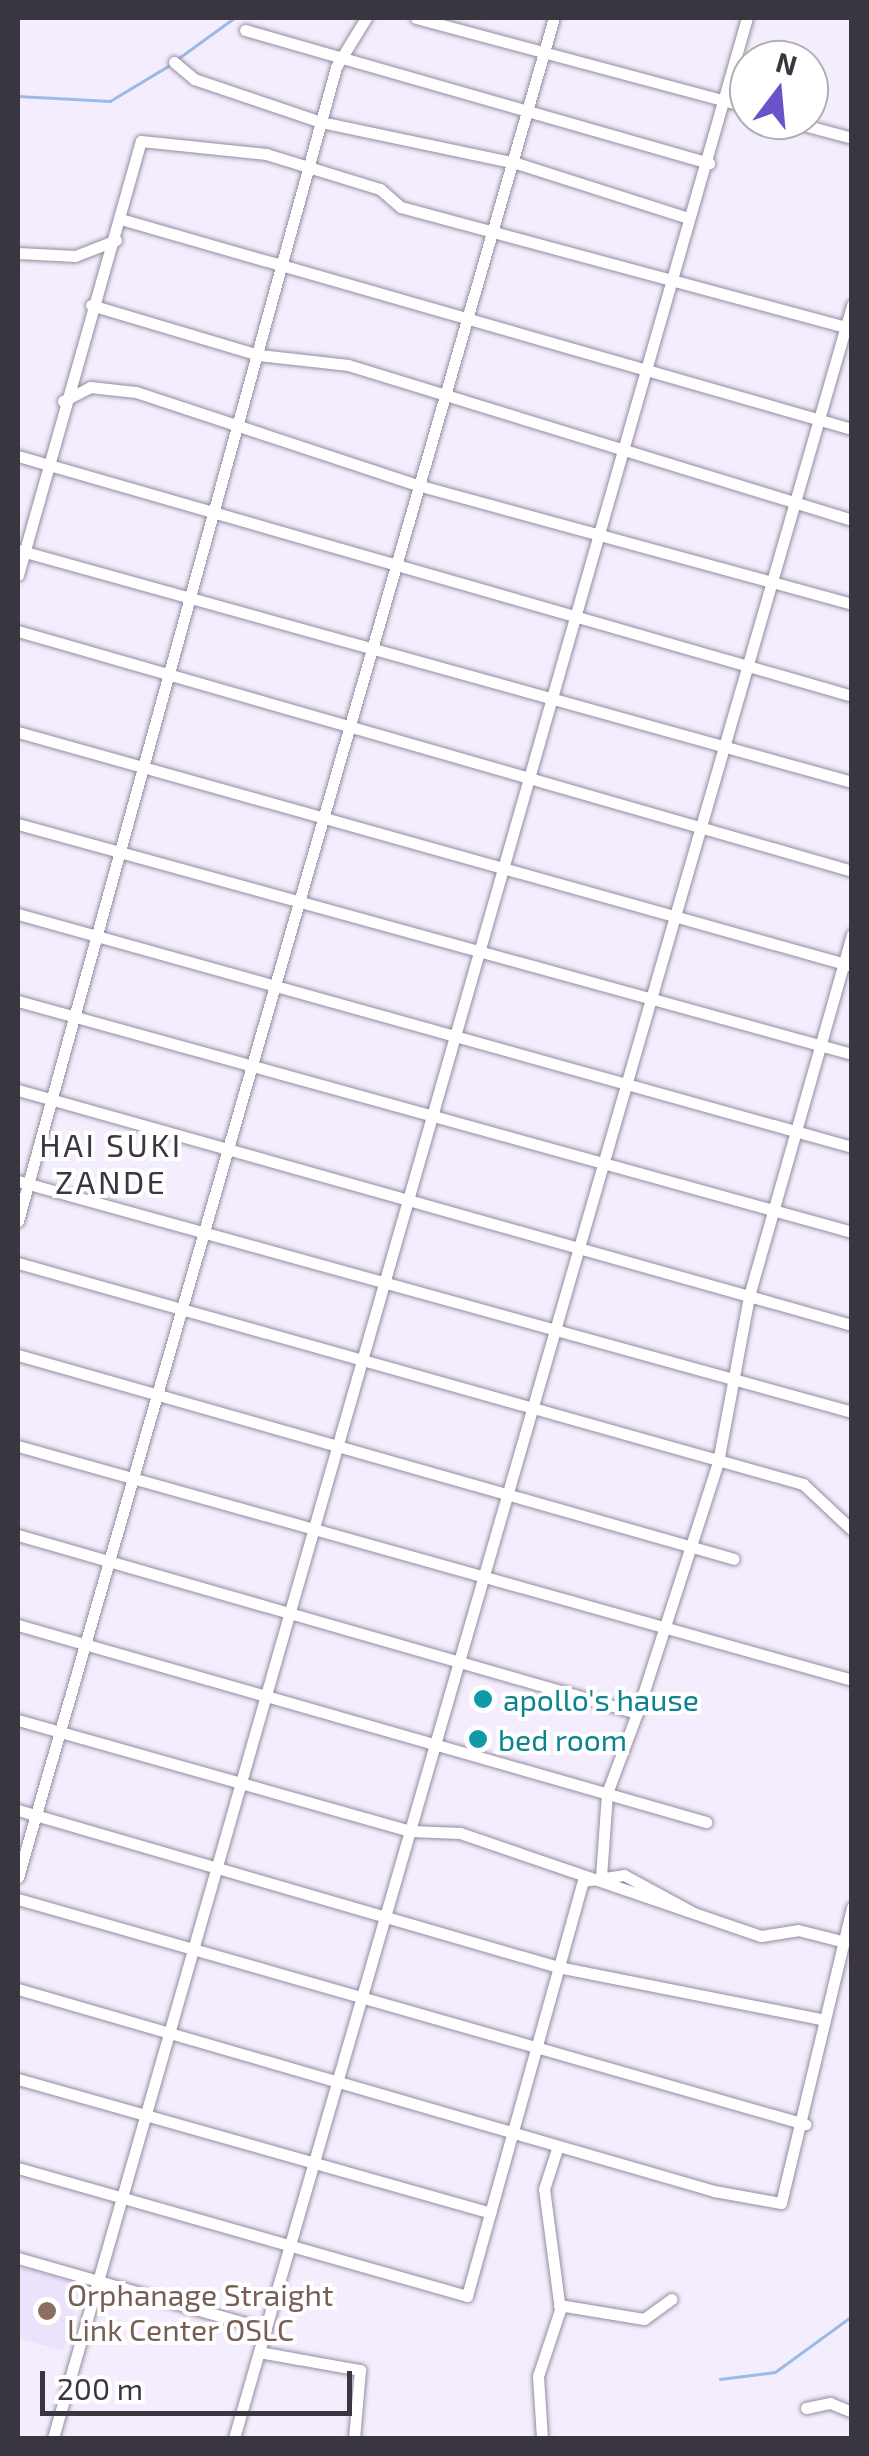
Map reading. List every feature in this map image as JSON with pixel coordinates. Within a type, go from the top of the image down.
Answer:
[{"type":"street","points":[[18,1222],[23,1183],[52,1100],[122,855],[336,67],[348,56],[366,18]]},
{"type":"street","points":[[416,18],[729,100]]},
{"type":"street","points":[[18,1878],[316,818],[349,730],[466,316],[496,234],[554,18]]},
{"type":"street","points":[[245,30],[530,107],[709,163]]},
{"type":"street","points":[[174,62],[194,79],[321,122],[516,162],[688,218]]},
{"type":"street","points":[[53,2438],[93,2279],[498,866],[648,371],[688,218],[729,103]]},
{"type":"street","points":[[18,575],[91,304],[124,220],[141,141],[266,154],[496,234],[848,328]]},
{"type":"street","points":[[124,220],[852,429]]},
{"type":"street","points":[[18,253],[75,256],[116,240]]},
{"type":"street","points":[[91,304],[259,355],[348,364],[622,454],[792,506],[852,520]]},
{"type":"street","points":[[236,2438],[768,580],[852,305]]},
{"type":"street","points":[[63,401],[90,387],[136,392],[239,430],[421,486],[852,604]]},
{"type":"street","points":[[18,456],[852,696]]},
{"type":"street","points":[[22,550],[194,596],[548,701],[852,782]]},
{"type":"street","points":[[18,631],[698,833],[852,871]]},
{"type":"street","points":[[18,732],[847,965]]},
{"type":"street","points":[[18,824],[474,949],[649,1002],[852,1054]]},
{"type":"street","points":[[18,914],[852,1147]]},
{"type":"street","points":[[601,1877],[607,1793],[636,1713],[660,1620],[718,1462],[749,1296],[818,1045],[847,965],[852,934]]},
{"type":"street","points":[[18,1002],[426,1118],[852,1232]]},
{"type":"street","points":[[18,1090],[852,1325]]},
{"type":"street","points":[[23,1183],[553,1335],[852,1412]]},
{"type":"street","points":[[18,1263],[803,1484],[852,1530]]},
{"type":"street","points":[[18,1355],[734,1559]]},
{"type":"street","points":[[18,1446],[308,1528],[660,1620],[852,1680]]},
{"type":"street","points":[[18,1534],[636,1713]]},
{"type":"street","points":[[18,1626],[706,1822]]},
{"type":"street","points":[[18,1720],[411,1831],[460,1833],[583,1881],[761,1936],[798,1930],[838,1940]]},
{"type":"street","points":[[18,1810],[558,1967],[825,2020]]},
{"type":"street","points":[[583,1881],[601,1877],[644,1882],[692,1912]]},
{"type":"street","points":[[18,2168],[467,2296],[583,1881]]},
{"type":"street","points":[[18,1900],[805,2124]]},
{"type":"street","points":[[18,1989],[511,2134],[782,2202],[805,2124],[838,1940],[852,1907]]},
{"type":"street","points":[[18,2079],[490,2213]]},
{"type":"street","points":[[542,2438],[538,2376],[559,2305],[544,2216],[558,2146]]},
{"type":"street","points":[[18,2258],[266,2328]]},
{"type":"street","points":[[559,2305],[644,2319],[672,2299]]},
{"type":"street","points":[[259,2352],[360,2370],[355,2436],[339,2438]]},
{"type":"street","points":[[806,2408],[830,2403],[852,2412]]},
{"type":"shaded area","name":"Orphanage Straight Link Center OSLC","points":[[18,2267],[84,2285],[64,2351],[18,2338]]},
{"type":"waterway","points":[[176,60],[234,18]]},
{"type":"waterway","points":[[18,96],[110,101],[170,65]]},
{"type":"waterway","points":[[720,2379],[775,2372],[852,2316]]},
{"type":"place","name":"apollo's hause","points":[[483,1699]]},
{"type":"place","name":"bed room","points":[[478,1739]]},
{"type":"place","name":"Orphanage Straight Link Center OSLC","points":[[47,2311]]},
{"type":"district","name":"HAI SUKI ZANDE","points":[[111,1164]]}]
